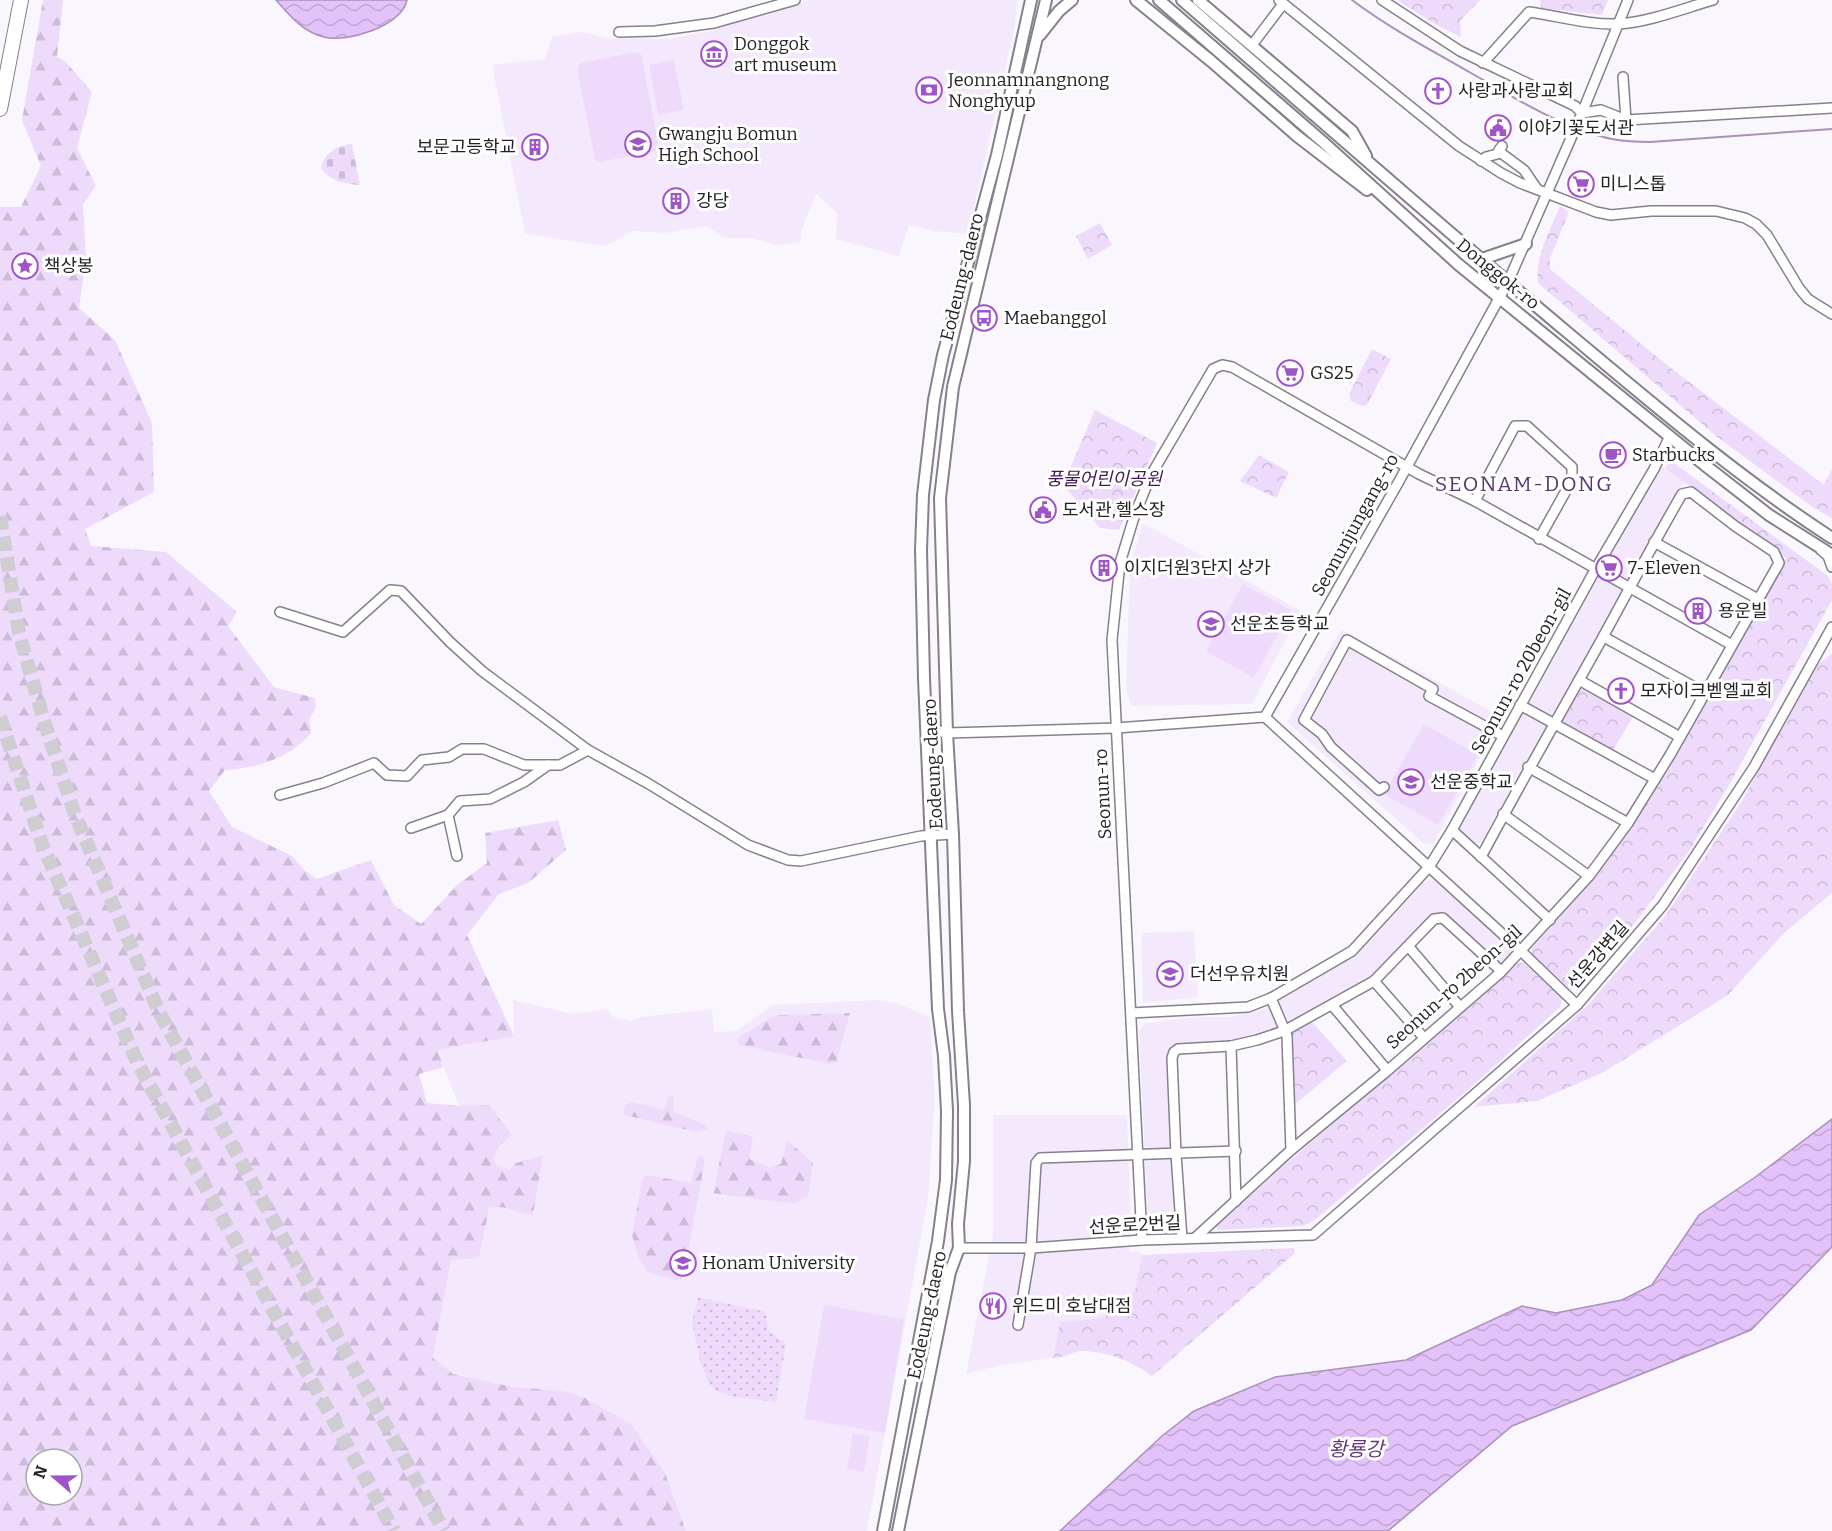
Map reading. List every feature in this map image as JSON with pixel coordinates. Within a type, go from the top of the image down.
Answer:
[{"type":"highway","points":[[0,109],[21,0]]},
{"type":"main road","name":"Eodeung-daero","points":[[883,1531],[935,1260],[946,1180],[947,1111],[944,1056],[938,1009],[926,728],[921,550],[923,495],[934,400],[943,355],[997,155],[1031,0]]},
{"type":"main road","name":"Eodeung-daero","points":[[898,1531],[950,1272],[959,1248],[958,1224],[964,1161],[964,1105],[947,733],[940,498],[953,387],[1046,0]]},
{"type":"main road","points":[[1036,40],[1053,18],[1072,0]]},
{"type":"main road","name":"Donggok-ro","points":[[1159,0],[1323,142],[1410,222],[1500,298],[1769,515],[1832,555]]},
{"type":"main road","name":"Donggok-ro","points":[[1182,0],[1482,260],[1692,437],[1768,495],[1831,536]]},
{"type":"main road","points":[[1198,0],[1352,131],[1369,162]]},
{"type":"main road","points":[[1137,3],[1211,62],[1297,136],[1410,222]]},
{"type":"main road","points":[[1482,260],[1526,244]]},
{"type":"street","points":[[619,32],[655,31],[714,23],[795,0]]},
{"type":"street","points":[[1382,0],[1460,51],[1575,106],[1582,114],[1601,110],[1626,120],[1832,108]]},
{"type":"street","name":"Seonunjungang-ro","points":[[1265,717],[1500,298],[1549,192],[1628,0]]},
{"type":"street","points":[[1483,63],[1529,12],[1619,24],[1713,0]]},
{"type":"street","points":[[1252,45],[1281,2],[1481,161],[1520,183],[1549,192],[1596,212],[1611,215],[1651,211],[1716,211],[1745,218],[1756,224],[1767,235],[1808,299],[1832,314]]},
{"type":"street","points":[[1623,77],[1626,120]]},
{"type":"street","points":[[1481,161],[1502,149],[1524,170],[1537,189]]},
{"type":"street","name":"Seonun-ro","points":[[1142,1240],[1112,640],[1120,563],[1135,514],[1151,475],[1214,369],[1222,366],[1232,368],[1407,467]]},
{"type":"street","points":[[1475,501],[1515,426],[1527,426],[1572,467],[1572,480],[1539,539]]},
{"type":"street","name":"Seonun-ro 20beon-gil","points":[[1131,1013],[1225,1010],[1248,1007],[1271,998],[1352,951],[1429,867],[1452,830],[1595,570],[1654,469],[1670,436]]},
{"type":"street","points":[[1407,467],[1475,501],[1539,539],[1732,645]]},
{"type":"street","name":"Seonun-ro 2beon-gil","points":[[1195,1238],[1291,1150],[1501,971],[1589,876],[1628,823],[1680,737],[1779,563],[1774,552],[1691,492],[1682,494],[1604,637],[1528,767],[1481,857]]},
{"type":"street","points":[[1810,540],[1827,556],[1832,567]]},
{"type":"street","points":[[1654,542],[1758,599]]},
{"type":"street","points":[[280,612],[343,632],[390,590],[401,591],[450,642],[482,671],[588,750],[649,784],[748,845],[788,860],[801,861],[930,835],[953,834]]},
{"type":"street","name":"선운강변길","points":[[1313,1235],[1577,1005],[1663,905],[1754,766],[1831,630]]},
{"type":"street","points":[[1604,637],[1705,693]]},
{"type":"street","points":[[1384,787],[1379,790],[1331,747],[1322,734],[1304,720],[1347,640],[1433,689],[1429,696],[1503,736]]},
{"type":"street","points":[[1579,680],[1680,737]]},
{"type":"street","points":[[1520,705],[1655,779]]},
{"type":"street","points":[[926,728],[947,733],[1116,728],[1265,717],[1577,1005]]},
{"type":"street","points":[[280,795],[323,783],[374,763],[387,775],[407,776],[422,760],[449,757],[462,749],[484,749],[524,765],[560,765],[588,750]]},
{"type":"street","points":[[411,828],[448,815],[459,801],[490,799],[524,782],[548,765]]},
{"type":"street","points":[[1528,767],[1628,823]]},
{"type":"street","points":[[1503,814],[1589,876]]},
{"type":"street","points":[[448,815],[456,856]]},
{"type":"street","points":[[1452,830],[1550,920]]},
{"type":"street","points":[[1182,1239],[1176,1154],[1172,1058],[1174,1052],[1178,1049],[1231,1046],[1284,1031],[1374,981],[1434,919],[1443,918],[1501,971]]},
{"type":"street","points":[[1409,947],[1460,1007]]},
{"type":"street","points":[[1374,981],[1424,1038]]},
{"type":"street","points":[[1271,998],[1287,1036],[1291,1150]]},
{"type":"street","points":[[1332,1005],[1387,1070]]},
{"type":"street","points":[[1231,1046],[1236,1201]]},
{"type":"street","points":[[1018,1325],[1031,1248],[1036,1166],[1040,1158],[1236,1151]]},
{"type":"street","name":"선운로2번길","points":[[959,1248],[1031,1248],[1142,1240],[1313,1235]]},
{"type":"shaded area","points":[[809,0],[1017,0],[1015,25],[968,234],[934,231],[909,225],[899,256],[836,239],[837,213],[816,194],[802,229],[800,242],[777,245],[752,238],[723,238],[707,226],[665,233],[632,231],[606,246],[525,234],[492,65],[545,59],[552,37],[579,32],[609,38],[669,39],[710,31]]},
{"type":"shaded area","points":[[1661,465],[1685,482],[1484,842],[1474,844],[1461,837],[1459,828]]},
{"type":"shaded area","name":"선운초등학교","points":[[1143,523],[1301,611],[1252,704],[1131,706],[1126,688],[1130,567]]},
{"type":"shaded area","name":"선운중학교","points":[[1341,629],[1502,717],[1433,844],[1423,843],[1287,722]]},
{"type":"shaded area","points":[[1435,880],[1512,948],[1511,955],[1503,963],[1497,963],[1438,913],[1375,976],[1298,1021],[1253,1039],[1225,1043],[1177,1044],[1172,1047],[1167,1055],[1167,1068],[1178,1230],[1174,1234],[1159,1234],[1148,1229],[1139,1031],[1142,1026],[1145,1023],[1200,1017],[1229,1017],[1264,1009],[1357,955],[1425,882]]},
{"type":"shaded area","name":"더선우유치원","points":[[1194,931],[1198,997],[1143,1003],[1141,933]]},
{"type":"shaded area","name":"Honam University","points":[[513,1000],[573,1014],[606,1009],[614,1017],[631,1021],[641,1017],[712,1009],[714,1032],[737,1031],[772,1005],[878,1000],[896,1003],[930,1017],[935,1098],[928,1199],[867,1531],[543,1531],[433,1359],[464,1185],[459,1106],[437,1050],[514,1036]]},
{"type":"shaded area","points":[[993,1115],[1127,1115],[1131,1232],[1129,1252],[1141,1252],[1142,1255],[1135,1290],[1103,1318],[1060,1322],[1053,1358],[1001,1365],[966,1374],[993,1235]]},
{"type":"green space","points":[[43,0],[63,0],[57,57],[65,61],[92,92],[77,148],[96,186],[83,204],[86,259],[79,308],[115,340],[152,423],[154,492],[85,529],[91,546],[166,552],[237,612],[228,626],[274,687],[315,698],[316,708],[309,720],[311,733],[303,742],[272,761],[225,770],[209,791],[232,827],[292,856],[304,870],[317,879],[371,860],[394,905],[421,924],[457,885],[487,863],[485,833],[558,820],[566,850],[528,883],[499,894],[467,935],[514,1036],[438,1050],[443,1067],[419,1074],[427,1103],[459,1106],[489,1105],[512,1135],[499,1146],[493,1159],[497,1165],[509,1170],[516,1163],[543,1155],[533,1215],[501,1207],[489,1208],[479,1258],[451,1260],[433,1358],[453,1374],[513,1387],[564,1391],[585,1398],[631,1424],[665,1473],[686,1531],[0,1531],[0,207],[21,207],[41,166],[22,120]]},
{"type":"green space","points":[[1397,0],[1480,0],[1460,21],[1461,37],[1433,23]]},
{"type":"green space","points":[[1540,0],[1608,0],[1602,15],[1541,8]]},
{"type":"green space","points":[[635,52],[641,54],[659,147],[657,151],[600,162],[595,160],[577,68],[581,63]]},
{"type":"green space","points":[[674,60],[684,110],[658,115],[649,65]]},
{"type":"green space","points":[[352,144],[360,185],[337,181],[321,168],[328,154],[342,146]]},
{"type":"green space","points":[[1560,206],[1568,211],[1550,258],[1550,269],[1667,365],[1824,485],[1832,469],[1832,518],[1811,506],[1716,436],[1538,283],[1541,253]]},
{"type":"green space","points":[[1100,223],[1112,245],[1088,259],[1076,236]]},
{"type":"green space","points":[[1372,349],[1391,359],[1367,405],[1362,406],[1351,401],[1349,394]]},
{"type":"green space","name":"풍물어린이공원","points":[[1095,410],[1157,443],[1119,530],[1100,528],[1063,485]]},
{"type":"green space","points":[[1259,455],[1289,472],[1276,498],[1240,481]]},
{"type":"green space","points":[[1671,461],[1828,576],[1832,584],[1832,600],[1729,785],[1687,854],[1634,924],[1577,989],[1570,989],[1532,955],[1532,948],[1592,879],[1646,805],[1786,558],[1665,468]]},
{"type":"green space","points":[[1243,584],[1291,610],[1254,678],[1206,651]]},
{"type":"green space","points":[[1832,654],[1832,893],[1784,933],[1727,996],[1602,1073],[1537,1101],[1474,1107],[1589,1004],[1666,915],[1742,801],[1797,697],[1819,663]]},
{"type":"green space","points":[[1583,689],[1590,690],[1634,715],[1612,752],[1561,723],[1578,692]]},
{"type":"green space","points":[[1424,724],[1478,755],[1438,825],[1384,794]]},
{"type":"green space","points":[[1516,963],[1523,963],[1560,995],[1562,999],[1560,1007],[1470,1088],[1316,1219],[1304,1226],[1218,1230],[1216,1226],[1230,1213]]},
{"type":"green space","points":[[850,1013],[836,1063],[830,1064],[740,1045],[738,1042],[739,1037],[779,1015]]},
{"type":"green space","points":[[1311,1021],[1347,1061],[1295,1104],[1291,1034]]},
{"type":"green space","points":[[668,1097],[674,1098],[673,1112],[706,1125],[709,1129],[696,1132],[625,1115],[623,1112],[626,1105],[632,1102],[664,1110]]},
{"type":"green space","points":[[726,1130],[750,1136],[753,1139],[749,1159],[768,1167],[781,1164],[787,1140],[813,1163],[808,1196],[794,1204],[713,1193]]},
{"type":"green space","points":[[698,1156],[702,1156],[705,1160],[684,1274],[680,1281],[648,1273],[639,1259],[632,1235],[642,1180],[647,1175],[691,1183]]},
{"type":"green space","points":[[1293,1248],[1295,1253],[1152,1376],[1127,1361],[1099,1353],[1080,1351],[1053,1358],[1060,1322],[1103,1318],[1135,1290],[1142,1255]]},
{"type":"green space","points":[[698,1297],[766,1312],[768,1330],[786,1344],[776,1402],[734,1397],[716,1391],[709,1383],[700,1362],[692,1322]]},
{"type":"green space","points":[[824,1305],[904,1319],[885,1433],[804,1419]]},
{"type":"green space","points":[[853,1433],[870,1436],[864,1472],[847,1469]]},
{"type":"water","points":[[276,0],[407,0],[403,9],[385,25],[359,35],[334,38],[316,35],[309,31],[291,17]]},
{"type":"water","name":"황룡강","points":[[1832,1119],[1832,1247],[1751,1330],[1512,1426],[1388,1531],[1060,1531],[1162,1436],[1194,1411],[1275,1377],[1406,1360],[1522,1306],[1556,1313],[1622,1300],[1652,1285],[1699,1215],[1754,1178]]},
{"type":"waterway","points":[[1352,0],[1426,47],[1521,101],[1573,127]]},
{"type":"waterway","points":[[1579,129],[1613,139],[1650,142],[1832,129]]},
{"type":"tunnel","points":[[0,516],[19,633],[44,721],[75,815],[160,1014],[444,1531]]},
{"type":"tunnel","points":[[0,717],[42,844],[138,1064],[394,1531]]},
{"type":"place","name":"Donggok art museum","points":[[714,54]]},
{"type":"place","name":"Jeonnamnangnong Nonghyup","points":[[929,90]]},
{"type":"place","name":"사랑과사랑교회","points":[[1438,91]]},
{"type":"place","name":"이야기꽃도서관","points":[[1498,128]]},
{"type":"place","name":"Gwangju Bomun High School","points":[[638,144]]},
{"type":"place","name":"보문고등학교","points":[[535,147]]},
{"type":"place","name":"미니스톱","points":[[1581,184]]},
{"type":"place","name":"강당","points":[[676,201]]},
{"type":"place","name":"책상봉","points":[[25,266]]},
{"type":"place","name":"Maebanggol","points":[[984,318]]},
{"type":"place","name":"GS25","points":[[1290,373]]},
{"type":"place","name":"Starbucks","points":[[1613,455]]},
{"type":"place","name":"도서관,헬스장","points":[[1043,510]]},
{"type":"place","name":"이지더원3단지 상가","points":[[1104,568]]},
{"type":"place","name":"7-Eleven","points":[[1609,568]]},
{"type":"place","name":"용운빌","points":[[1698,611]]},
{"type":"place","name":"선운초등학교","points":[[1211,624]]},
{"type":"place","name":"모자이크벧엘교회","points":[[1621,691]]},
{"type":"place","name":"선운중학교","points":[[1411,782]]},
{"type":"place","name":"더선우유치원","points":[[1170,974]]},
{"type":"place","name":"Honam University","points":[[683,1263]]},
{"type":"place","name":"위드미 호남대점","points":[[993,1306]]},
{"type":"district","name":"SEONAM-DONG","points":[[1524,484]]}]
